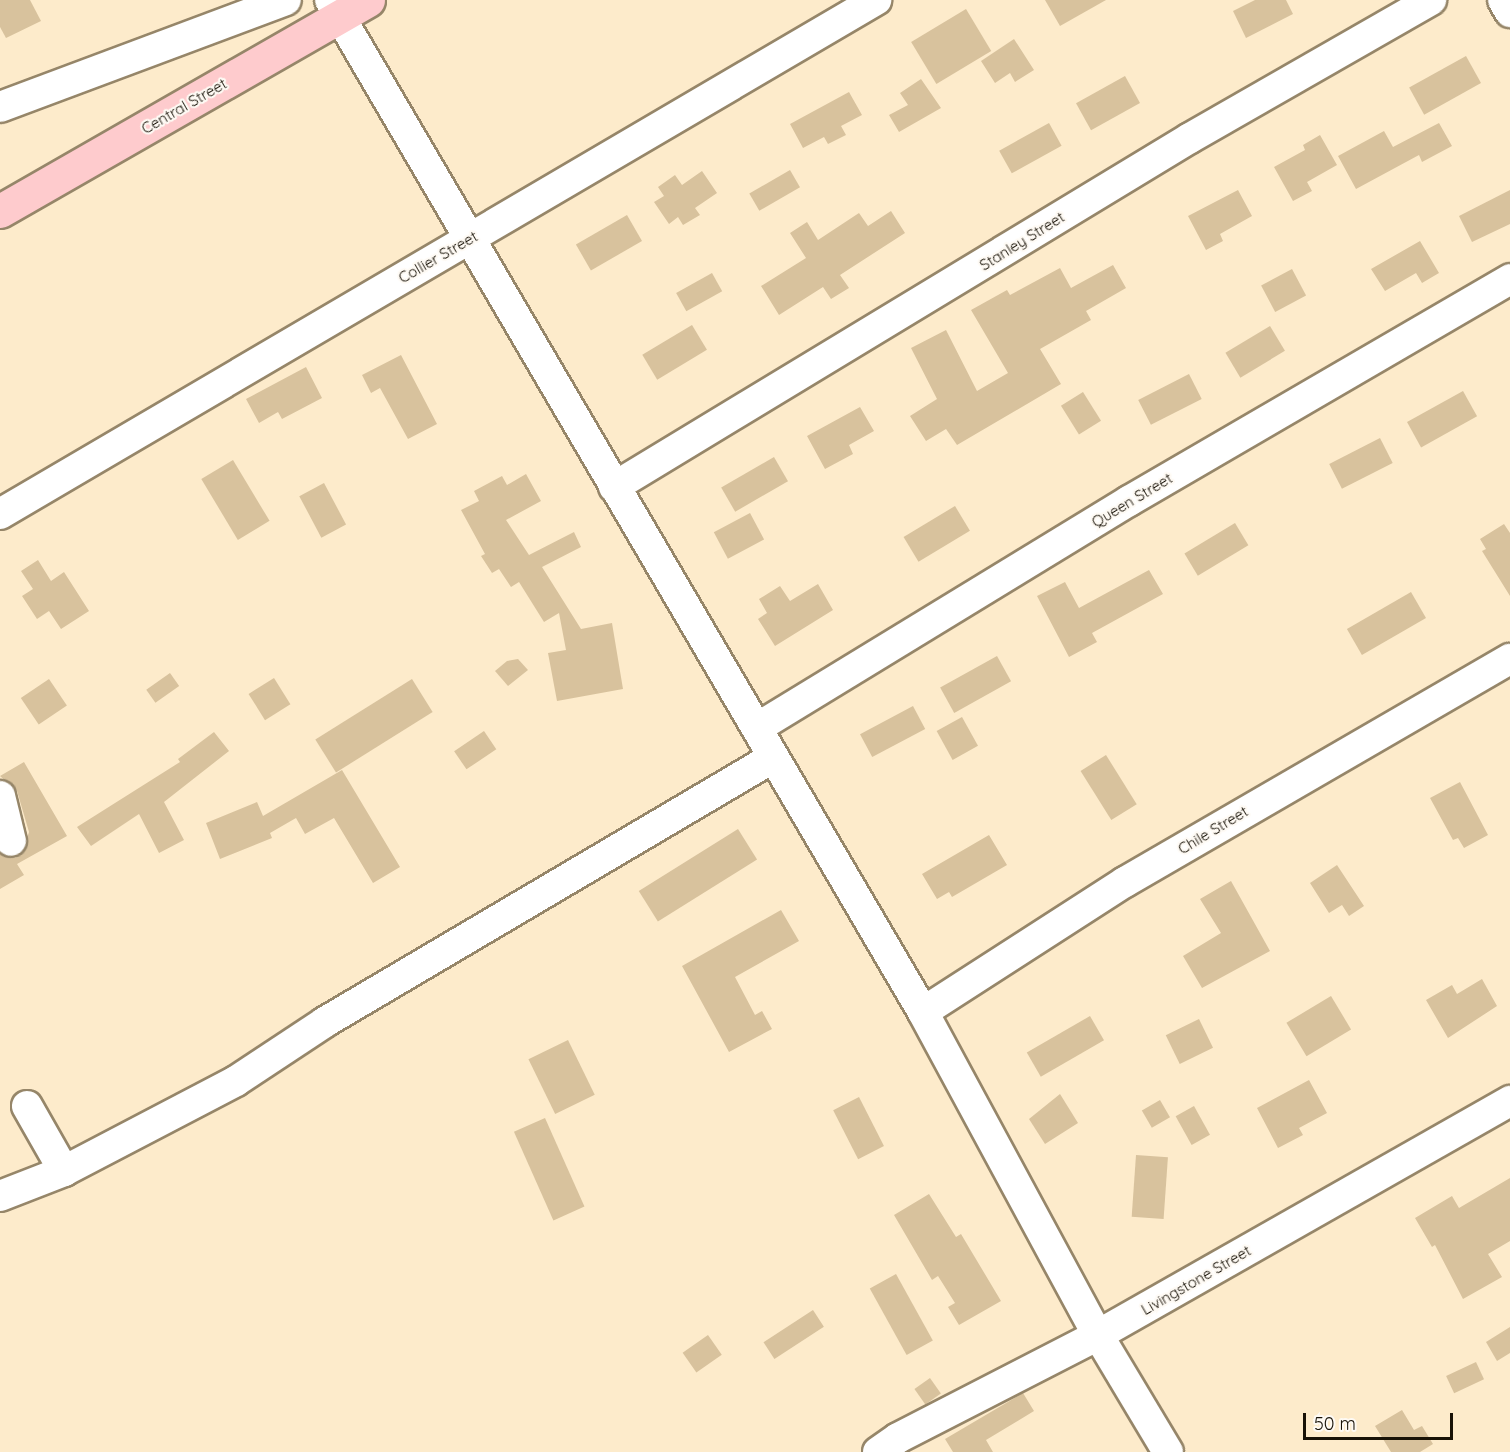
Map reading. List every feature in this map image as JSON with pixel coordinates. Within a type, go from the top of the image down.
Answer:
[{"type":"main road","name":"Central Street","points":[[0,211],[335,8],[368,0]]},
{"type":"street","points":[[0,107],[286,0]]},
{"type":"street","name":"Collier Street","points":[[0,514],[876,0]]},
{"type":"street","name":"Stanley Street","points":[[615,487],[1190,138],[1431,0]]},
{"type":"street","points":[[1503,0],[1510,12]]},
{"type":"street","points":[[335,8],[923,1012],[1098,1335],[1168,1452]]},
{"type":"street","name":"Queen Street","points":[[757,728],[1129,501],[1510,279]]},
{"type":"street","name":"Chile Street","points":[[923,1012],[1125,882],[1510,659]]},
{"type":"street","points":[[0,1196],[64,1171],[236,1081],[325,1022],[774,757]]},
{"type":"street","points":[[0,796],[11,841]]},
{"type":"street","name":"Livingstone Street","points":[[879,1452],[898,1438],[1098,1335],[1510,1101]]},
{"type":"street","points":[[27,1106],[64,1171]]},
{"type":"building","points":[[0,0],[30,0],[41,21],[6,38],[0,27]]},
{"type":"building","points":[[1045,0],[1106,0],[1060,26]]},
{"type":"building","points":[[1255,0],[1286,0],[1293,14],[1246,38],[1233,11]]},
{"type":"building","points":[[966,9],[991,51],[936,84],[911,42]]},
{"type":"building","points":[[1014,39],[1034,70],[1015,82],[1010,73],[995,83],[981,61]]},
{"type":"building","points":[[1466,56],[1481,83],[1424,115],[1409,88]]},
{"type":"building","points":[[1125,76],[1140,103],[1091,130],[1076,103]]},
{"type":"building","points":[[921,79],[941,108],[899,132],[889,115],[908,105],[900,93]]},
{"type":"building","points":[[849,92],[862,115],[841,126],[846,135],[828,144],[824,137],[803,148],[790,124]]},
{"type":"building","points":[[1049,123],[1062,146],[1012,173],[999,151]]},
{"type":"building","points":[[1439,123],[1452,146],[1422,162],[1419,155],[1356,189],[1338,156],[1384,131],[1393,147]]},
{"type":"building","points":[[1320,135],[1337,165],[1307,182],[1312,191],[1293,201],[1274,167],[1305,150],[1303,145]]},
{"type":"building","points":[[790,170],[800,187],[759,211],[749,194]]},
{"type":"building","points":[[702,171],[717,193],[695,208],[700,215],[683,225],[678,217],[669,224],[654,202],[664,196],[658,187],[675,175],[682,185]]},
{"type":"building","points":[[1238,190],[1252,216],[1220,234],[1223,241],[1206,250],[1188,216]]},
{"type":"building","points":[[1510,190],[1510,224],[1472,242],[1459,216]]},
{"type":"building","points":[[891,211],[905,233],[840,275],[849,288],[831,299],[823,287],[779,315],[761,286],[806,258],[790,233],[807,222],[818,240],[859,213],[868,226]]},
{"type":"building","points":[[627,215],[642,241],[591,270],[576,244]]},
{"type":"building","points":[[1420,241],[1439,273],[1422,283],[1416,273],[1385,291],[1371,269]]},
{"type":"building","points":[[1113,265],[1126,288],[1086,311],[1091,320],[1040,349],[1061,384],[957,445],[946,429],[926,441],[910,416],[937,399],[911,348],[946,330],[977,391],[1008,373],[971,310],[1007,290],[1010,295],[1060,268],[1071,288]]},
{"type":"building","points":[[1292,269],[1306,295],[1275,312],[1261,285]]},
{"type":"building","points":[[712,273],[722,291],[686,311],[676,293]]},
{"type":"building","points":[[692,325],[707,350],[657,380],[642,355]]},
{"type":"building","points":[[1270,326],[1285,351],[1240,378],[1225,353]]},
{"type":"building","points":[[401,355],[437,424],[408,439],[380,388],[371,393],[362,375]]},
{"type":"building","points":[[306,367],[322,398],[282,419],[278,412],[259,423],[246,399]]},
{"type":"building","points":[[1189,374],[1202,399],[1151,425],[1138,400]]},
{"type":"building","points":[[1463,391],[1477,416],[1421,447],[1407,422]]},
{"type":"building","points":[[1083,392],[1101,421],[1079,435],[1061,406]]},
{"type":"building","points":[[860,407],[874,431],[849,445],[853,454],[825,469],[807,436]]},
{"type":"building","points":[[1380,438],[1393,463],[1342,489],[1329,464]]},
{"type":"building","points":[[774,457],[788,481],[735,512],[721,487]]},
{"type":"building","points":[[233,460],[270,521],[238,540],[201,479]]},
{"type":"building","points":[[526,474],[541,501],[506,520],[529,555],[574,532],[581,547],[542,567],[581,629],[612,623],[623,689],[557,701],[548,653],[566,650],[559,613],[544,622],[519,582],[511,587],[499,569],[492,573],[481,556],[485,554],[461,510],[479,501],[474,491],[502,476],[507,485]]},
{"type":"building","points":[[324,483],[346,524],[321,538],[299,496]]},
{"type":"building","points":[[955,506],[970,531],[919,562],[904,537]]},
{"type":"building","points":[[750,513],[764,539],[728,559],[714,532]]},
{"type":"building","points":[[1235,523],[1248,545],[1198,576],[1184,553]]},
{"type":"building","points":[[1504,524],[1510,533],[1510,596],[1482,551],[1486,549],[1480,539]]},
{"type":"building","points":[[38,560],[51,581],[64,572],[89,611],[61,629],[49,611],[37,619],[22,596],[33,589],[21,571]]},
{"type":"building","points":[[1149,570],[1163,594],[1092,633],[1097,642],[1069,657],[1037,596],[1065,582],[1079,608]]},
{"type":"building","points":[[818,584],[833,610],[775,646],[758,619],[767,613],[759,599],[780,586],[790,601]]},
{"type":"building","points":[[1411,592],[1426,618],[1362,655],[1347,629]]},
{"type":"building","points":[[997,656],[1011,681],[954,713],[940,688]]},
{"type":"building","points":[[518,659],[528,670],[508,686],[495,671],[507,661]]},
{"type":"building","points":[[170,673],[179,686],[155,703],[146,690]]},
{"type":"building","points":[[274,678],[290,704],[265,720],[249,694]]},
{"type":"building","points":[[49,679],[67,706],[39,725],[21,698]]},
{"type":"building","points":[[412,679],[433,712],[336,772],[315,739]]},
{"type":"building","points":[[913,706],[925,729],[872,757],[860,734]]},
{"type":"building","points":[[962,717],[978,746],[953,760],[937,731]]},
{"type":"building","points":[[484,731],[496,749],[466,769],[454,751]]},
{"type":"building","points":[[214,732],[229,751],[164,802],[184,840],[159,853],[139,814],[91,846],[77,827],[180,762],[178,759]]},
{"type":"building","points":[[1106,755],[1137,804],[1111,820],[1081,771]]},
{"type":"building","points":[[24,762],[67,836],[17,864],[24,875],[0,889],[0,854],[15,858],[22,854],[29,832],[17,791],[0,776]]},
{"type":"building","points":[[342,770],[400,867],[373,883],[334,818],[305,834],[296,818],[270,833],[272,838],[220,859],[206,823],[257,802],[263,816]]},
{"type":"building","points":[[1460,782],[1488,835],[1464,848],[1458,838],[1453,840],[1430,798]]},
{"type":"building","points":[[738,829],[757,860],[658,922],[639,891]]},
{"type":"building","points":[[989,835],[1007,865],[952,897],[949,892],[937,899],[922,874]]},
{"type":"building","points":[[1337,865],[1364,906],[1349,916],[1342,905],[1329,913],[1310,883]]},
{"type":"building","points":[[1231,881],[1270,951],[1202,988],[1183,956],[1221,933],[1200,899]]},
{"type":"building","points":[[781,910],[799,941],[735,977],[755,1015],[762,1011],[772,1029],[729,1052],[682,966]]},
{"type":"building","points":[[1482,979],[1497,1006],[1448,1038],[1426,1000],[1452,985],[1457,994]]},
{"type":"building","points":[[1331,996],[1351,1029],[1307,1056],[1286,1023]]},
{"type":"building","points":[[1090,1016],[1104,1040],[1041,1077],[1027,1052]]},
{"type":"building","points":[[1199,1019],[1213,1048],[1180,1064],[1166,1035]]},
{"type":"building","points":[[568,1040],[595,1095],[555,1114],[528,1059]]},
{"type":"building","points":[[1309,1080],[1327,1113],[1299,1128],[1303,1135],[1278,1148],[1257,1108]]},
{"type":"building","points":[[1060,1094],[1078,1123],[1045,1144],[1029,1119]]},
{"type":"building","points":[[859,1097],[884,1146],[858,1159],[833,1110]]},
{"type":"building","points":[[1160,1100],[1170,1117],[1152,1128],[1142,1110]]},
{"type":"building","points":[[1194,1106],[1210,1135],[1192,1145],[1176,1116]]},
{"type":"building","points":[[545,1118],[584,1207],[553,1220],[514,1132]]},
{"type":"building","points":[[1136,1155],[1168,1157],[1164,1219],[1132,1217]]},
{"type":"building","points":[[1510,1178],[1510,1241],[1488,1254],[1502,1277],[1463,1299],[1435,1245],[1432,1247],[1415,1218],[1452,1196],[1459,1208]]},
{"type":"building","points":[[929,1194],[956,1237],[961,1234],[1001,1301],[959,1325],[948,1307],[955,1303],[938,1276],[932,1280],[894,1215]]},
{"type":"building","points":[[896,1274],[933,1340],[907,1355],[870,1289]]},
{"type":"building","points":[[813,1310],[824,1327],[774,1359],[764,1342]]},
{"type":"building","points":[[1510,1327],[1510,1353],[1497,1361],[1486,1342]]},
{"type":"building","points":[[708,1335],[722,1355],[696,1372],[683,1353]]},
{"type":"building","points":[[1476,1362],[1484,1379],[1454,1393],[1446,1376]]},
{"type":"building","points":[[930,1378],[941,1394],[925,1404],[914,1389]]},
{"type":"building","points":[[1023,1393],[1034,1411],[986,1440],[993,1452],[953,1452],[945,1439]]},
{"type":"building","points":[[1402,1410],[1414,1430],[1422,1426],[1433,1444],[1420,1452],[1391,1452],[1375,1426]]}]
